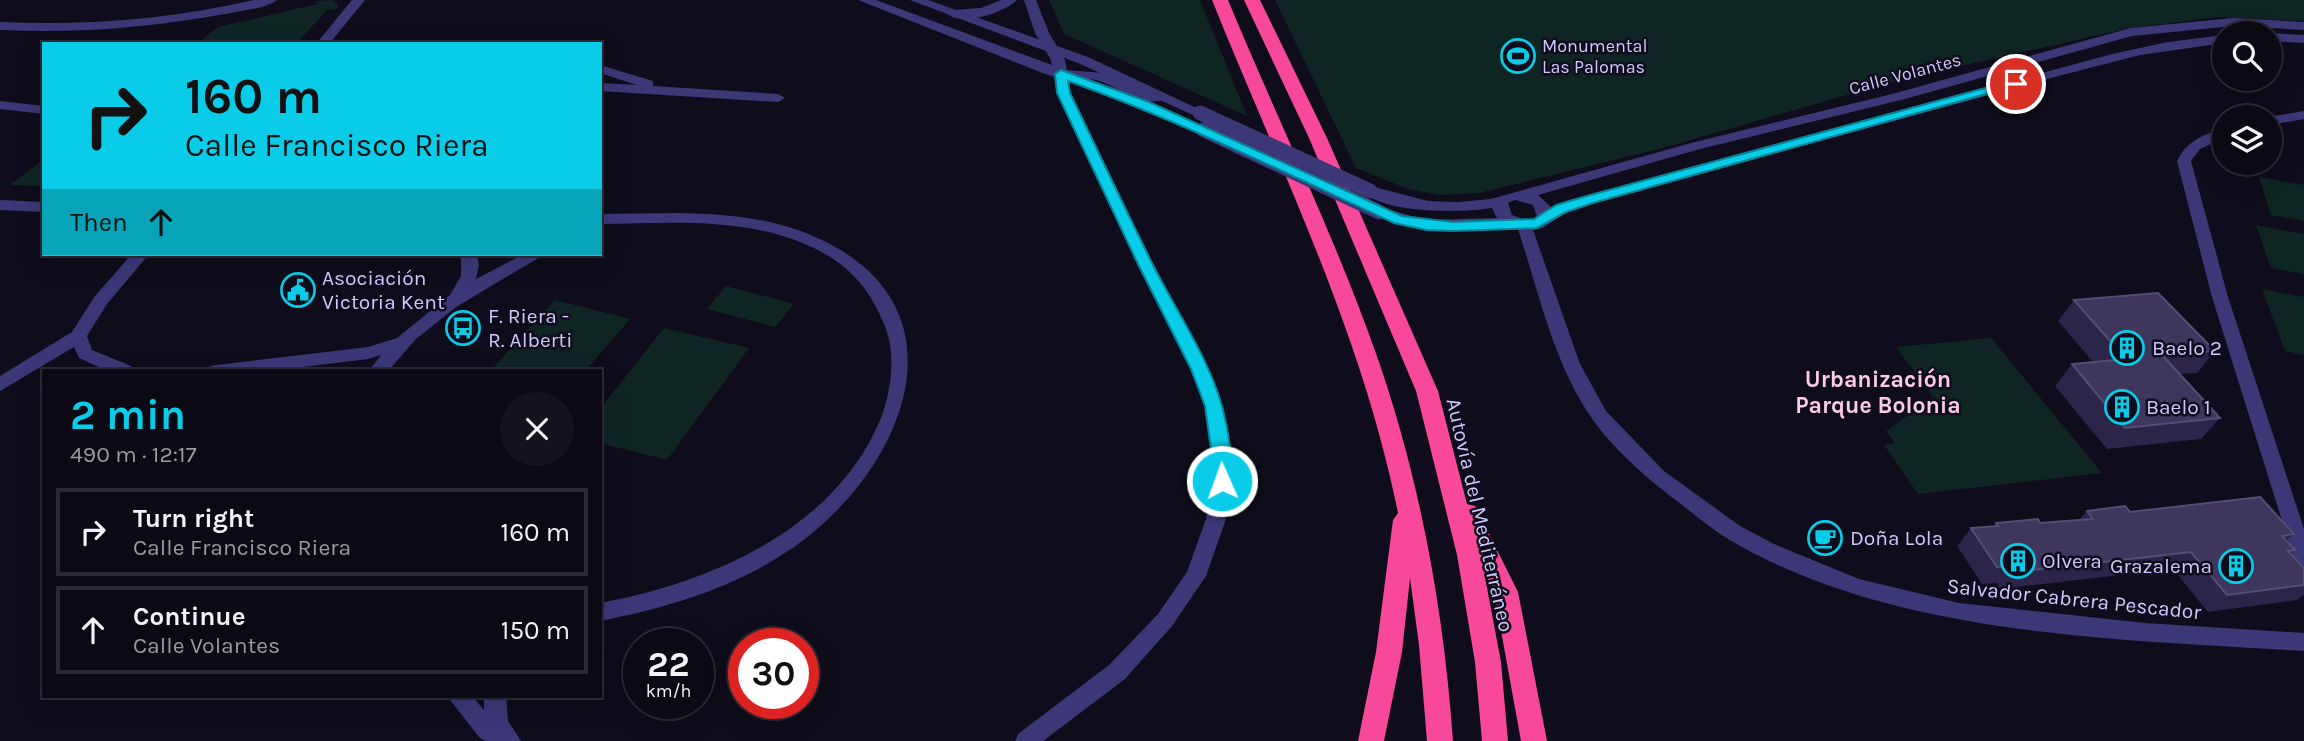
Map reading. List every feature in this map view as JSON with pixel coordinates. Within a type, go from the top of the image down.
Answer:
[{"type":"highway","points":[[1220,0],[1368,362],[1407,504],[1423,576],[1440,741]]},
{"type":"highway","name":"Autovía del Mediterráneo","points":[[1252,0],[1318,138],[1427,391],[1469,555],[1488,662],[1495,741]]},
{"type":"highway","points":[[1451,480],[1506,592],[1534,741]]},
{"type":"highway","points":[[1371,741],[1389,652],[1407,504]]},
{"type":"street","points":[[0,26],[122,25],[219,12],[271,0]]},
{"type":"street","points":[[324,42],[359,0]]},
{"type":"street","points":[[864,0],[1144,104],[1399,220],[1426,225],[1520,224],[1537,223],[1545,217],[1545,208],[1541,203],[1520,195],[1508,197],[1500,203],[1427,208],[1397,202],[1083,60],[916,0]]},
{"type":"street","points":[[953,13],[972,14],[992,10],[1011,0]]},
{"type":"street","points":[[1026,741],[1085,699],[1117,672],[1165,620],[1196,576],[1216,519],[1222,481],[1222,451],[1214,406],[1199,369],[1145,264],[1064,93],[1054,50],[1042,33],[1030,0]]},
{"type":"street","name":"Calle Volantes","points":[[1520,195],[2131,32],[2225,23],[2304,26]]},
{"type":"street","points":[[2131,32],[2151,50]]},
{"type":"street","points":[[2282,38],[2304,39]]},
{"type":"street","name":"Calle Volantes","points":[[1545,217],[1561,208],[1588,200],[1944,103],[2151,50],[2212,41]]},
{"type":"street","points":[[1061,74],[1083,60]]},
{"type":"street","points":[[602,69],[620,73],[664,91]]},
{"type":"street","points":[[1061,74],[1098,76],[1146,96],[1162,96]]},
{"type":"street","points":[[602,87],[778,98]]},
{"type":"street","points":[[1925,89],[1944,103]]},
{"type":"street","points":[[1,106],[42,110]]},
{"type":"street","points":[[2282,119],[2304,115]]},
{"type":"street","points":[[2212,138],[2188,151],[2183,161],[2220,297],[2304,559]]},
{"type":"street","points":[[1500,203],[1503,216],[1520,224]]},
{"type":"street","points":[[0,205],[42,207]]},
{"type":"street","points":[[602,219],[725,220],[780,230],[806,238],[849,263],[867,278],[891,316],[899,338],[901,361],[893,412],[882,438],[866,464],[829,507],[790,539],[757,560],[710,582],[640,605],[602,612]]},
{"type":"street","points":[[602,232],[654,222],[695,219]]},
{"type":"street","name":"Salvador Cabrera Pescador","points":[[1520,224],[1570,364],[1600,416],[1657,476],[1733,532],[1830,578],[1932,607],[1983,616],[2131,630],[2304,642]]},
{"type":"street","points":[[0,384],[78,336],[101,300],[139,256]]},
{"type":"street","points":[[453,302],[467,282],[472,264],[470,256]]},
{"type":"street","points":[[380,369],[400,343],[453,302],[480,283],[533,256]]},
{"type":"street","points":[[78,336],[85,354],[119,369]]},
{"type":"street","points":[[235,369],[368,353],[400,343]]},
{"type":"street","points":[[460,698],[487,730],[509,741]]},
{"type":"street","points":[[495,698],[494,710],[500,730],[509,741]]},
{"type":"green space","points":[[333,0],[338,4],[337,9],[327,10],[298,42],[199,42],[218,27],[317,4],[317,1]]},
{"type":"green space","points":[[1049,0],[1200,0],[1247,116],[1064,34]]},
{"type":"green space","points":[[1275,0],[2304,0],[2304,21],[2220,17],[2130,28],[1899,80],[1659,149],[1479,193],[1439,195],[1408,189],[1356,168]]},
{"type":"green space","points":[[42,161],[42,186],[10,185]]},
{"type":"green space","points":[[2259,177],[2304,185],[2304,221],[2271,215]]},
{"type":"green space","points":[[2256,225],[2304,234],[2304,274],[2271,268]]},
{"type":"green space","points":[[726,286],[794,304],[775,327],[707,309]]},
{"type":"green space","points":[[2262,289],[2304,297],[2304,355],[2285,351]]},
{"type":"green space","points":[[555,300],[630,319],[587,369],[492,369]]},
{"type":"green space","points":[[664,328],[749,348],[667,460],[602,444],[602,406]]},
{"type":"green space","points":[[1991,338],[2102,473],[1918,494],[1884,445],[1895,443],[1886,431],[1933,397],[1896,347]]},
{"type":"building","points":[[2158,293],[2215,351],[2163,356],[2220,418],[2125,428],[2072,364],[2126,359],[2074,300]]},
{"type":"building","points":[[2260,497],[2294,534],[2282,536],[2295,550],[2288,551],[2304,568],[2304,585],[2227,595],[2191,552],[2015,572],[2011,566],[1997,567],[1971,528],[2038,519],[2040,523],[2093,519],[2087,511],[2125,506],[2130,512]]},
{"type":"place","name":"Monumental Las Palomas","points":[[1518,56]]},
{"type":"place","name":"Asociación Victoria Kent","points":[[298,290]]},
{"type":"place","name":"F. Riera - R. Alberti","points":[[463,328]]},
{"type":"place","name":"Baelo 2","points":[[2127,348]]},
{"type":"place","name":"Baelo 1","points":[[2122,407]]},
{"type":"place","name":"Doña Lola","points":[[1825,538]]},
{"type":"place","name":"Olvera","points":[[2018,561]]},
{"type":"place","name":"Grazalema","points":[[2236,566]]},
{"type":"district","name":"Urbanización Parque Bolonia","points":[[1878,392]]},
{"type":"route","points":[[1222,481],[1222,451],[1214,406],[1199,369],[1145,264],[1064,93],[1061,74],[1144,104],[1399,220],[1453,226],[1537,223],[1561,208],[1588,200],[2016,84]]}]
